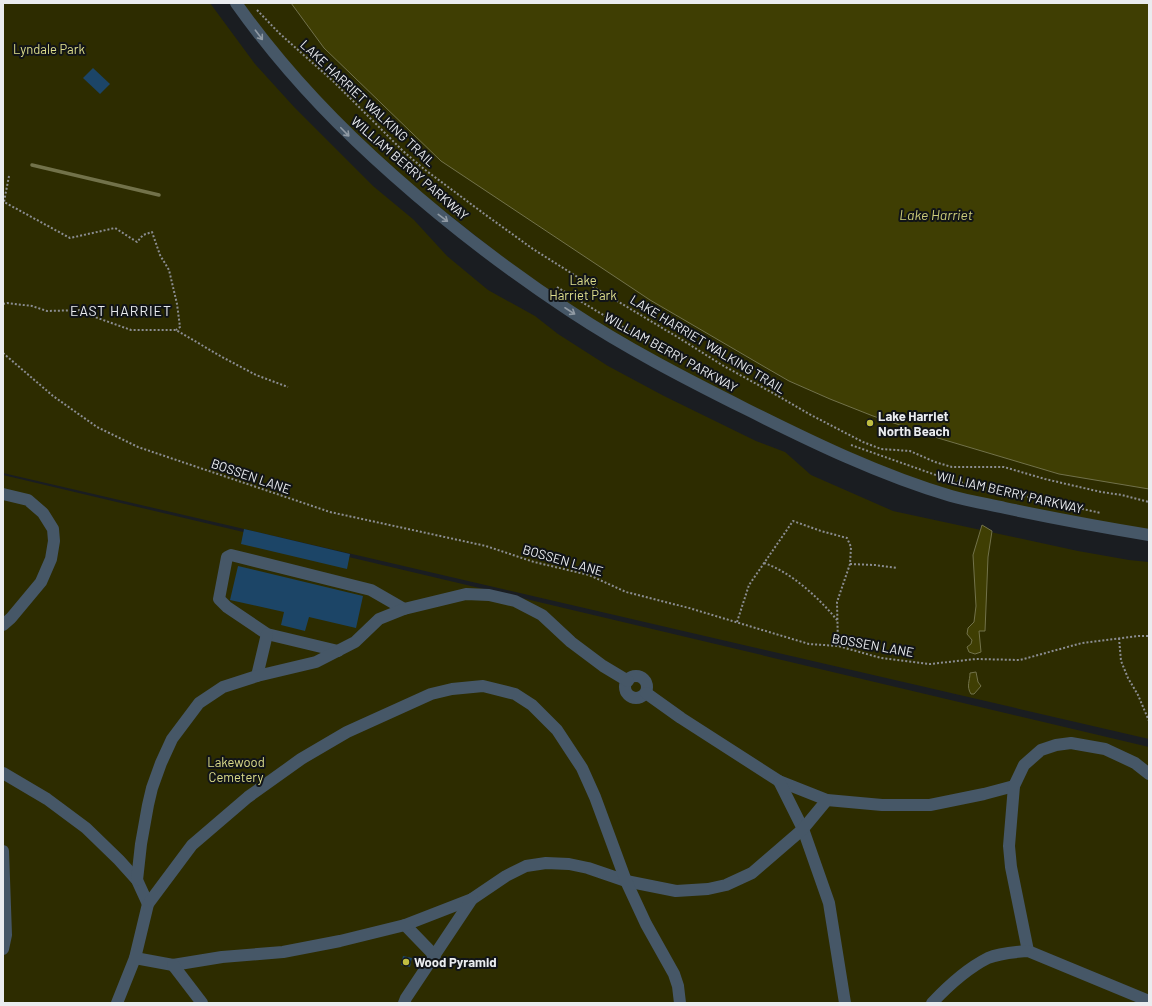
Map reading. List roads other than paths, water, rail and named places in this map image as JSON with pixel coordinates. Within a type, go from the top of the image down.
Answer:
[{"type":"street","name":"WILLIAM BERRY PARKWAY","points":[[236,3],[268,47],[305,90],[354,140],[435,212],[571,312],[641,353],[692,382],[806,439],[890,475],[953,496],[1093,526],[1149,535]]},
{"type":"street","points":[[3,494],[28,500],[43,513],[53,529],[54,541],[50,559],[42,582],[11,618],[3,625]]},
{"type":"street","points":[[338,651],[267,634],[227,607],[219,599],[227,557],[231,555],[371,590],[404,608]]},
{"type":"street","points":[[137,880],[141,844],[148,805],[161,763],[172,739],[199,703],[223,687],[257,676],[316,662],[355,642],[379,619],[404,608],[466,594],[489,595],[515,601],[542,615],[571,642],[604,666],[628,681],[634,677],[641,677],[646,682],[646,693],[681,718],[779,781],[827,800],[882,805],[930,805],[1014,786]]},
{"type":"street","points":[[257,676],[267,634]]},
{"type":"street","points":[[117,1003],[135,958],[148,904],[192,845],[248,797],[302,759],[347,732],[431,694],[452,689],[484,686],[515,694],[532,705],[557,730],[586,775],[626,881],[646,924],[674,974],[678,986],[680,1003]]},
{"type":"street","points":[[1028,951],[1011,867],[1009,846],[1014,786],[1024,765],[1041,750],[1056,745],[1071,743],[1105,749],[1135,763],[1149,774]]},
{"type":"street","points":[[3,773],[47,799],[86,828],[120,860],[137,880],[148,904]]},
{"type":"street","points":[[779,781],[803,829],[830,903],[845,1003]]},
{"type":"street","points":[[135,958],[173,965],[222,957],[283,952],[340,941],[405,925],[472,899],[506,876],[526,866],[546,863],[569,864],[588,868],[626,881],[676,891],[708,889],[726,885],[752,873],[803,829],[827,800]]},
{"type":"street","points":[[3,851],[6,934],[3,949]]},
{"type":"street","points":[[404,1003],[472,899]]},
{"type":"street","points":[[405,925],[434,956]]},
{"type":"street","points":[[932,1003],[947,987],[988,958],[1007,953],[1028,951],[1149,1001]]},
{"type":"street","points":[[173,965],[202,1003]]},
{"type":"water","name":"Lake Harriet","points":[[291,3],[1149,3],[1149,489],[1059,474],[938,438],[873,416],[789,381],[650,300],[441,161],[324,48]]},
{"type":"water","points":[[982,525],[992,531],[988,557],[985,631],[979,631],[981,652],[975,654],[969,652],[967,647],[971,644],[972,640],[967,634],[968,628],[974,622],[976,606],[973,555]]},
{"type":"water","points":[[976,672],[978,682],[981,686],[974,694],[971,694],[968,686],[970,673]]},
{"type":"waterway","points":[[32,165],[159,195]]},
{"type":"place","name":"Lake Harriet North Beach","points":[[870,423]]},
{"type":"place","name":"Wood Pyramid","points":[[406,962]]},
{"type":"district","name":"EAST HARRIET","points":[[121,310]]},
{"type":"park label","name":"Lyndale Park","points":[[49,49]]},
{"type":"park label","name":"Lake Harriet Park","points":[[583,288]]},
{"type":"park label","name":"Lakewood Cemetery","points":[[236,770]]}]
